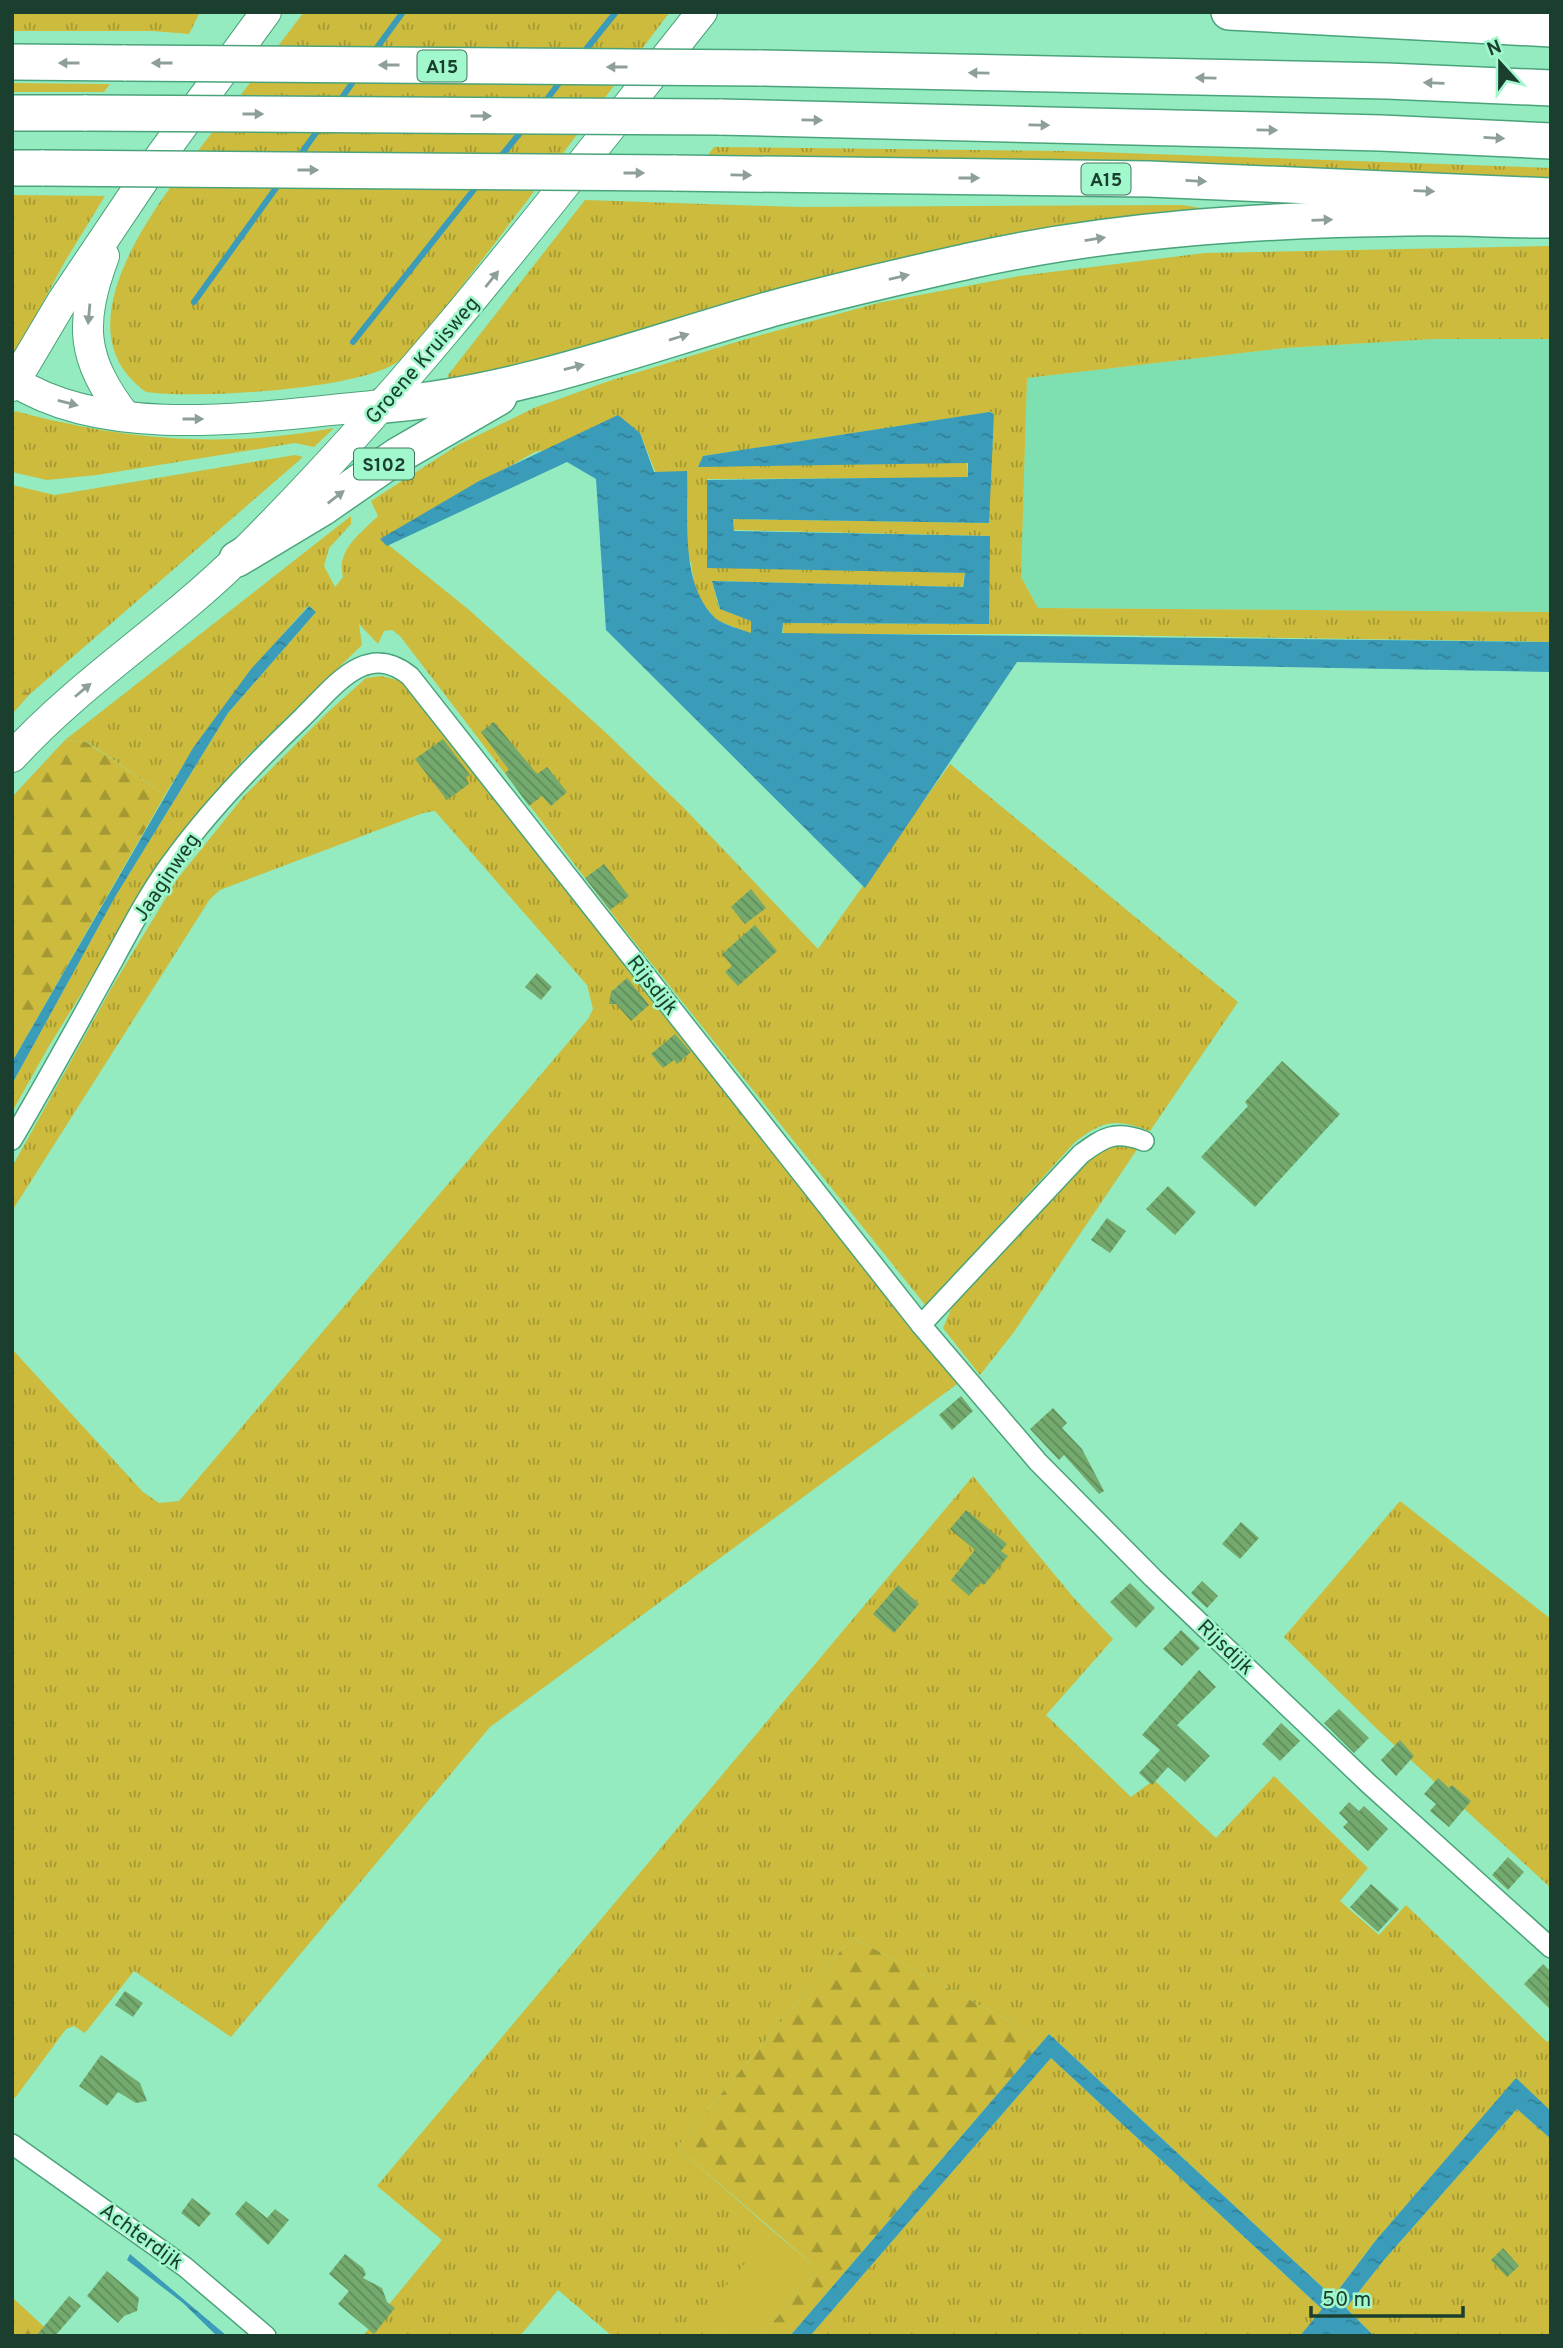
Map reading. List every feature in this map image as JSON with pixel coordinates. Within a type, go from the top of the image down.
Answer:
[{"type":"highway","points":[[1229,12],[1551,29]]},
{"type":"highway","name":"A15","points":[[12,62],[759,68],[1387,81],[1551,88]]},
{"type":"highway","points":[[12,113],[719,117],[1381,133],[1551,141]]},
{"type":"highway","name":"A15","points":[[28,168],[1149,179],[1551,195]]},
{"type":"highway","points":[[384,405],[432,401],[614,358],[850,288],[1005,254],[1134,232],[1323,220],[1551,220]]},
{"type":"highway","name":"S102","points":[[237,559],[322,508],[387,462],[535,377]]},
{"type":"main road","points":[[265,12],[150,169],[115,226],[62,300],[13,382],[31,392],[64,403],[125,416],[216,419],[384,405]]},
{"type":"main road","name":"Groene Kruisweg","points":[[12,757],[66,705],[237,559],[384,405],[474,302],[702,12]]},
{"type":"main road","points":[[115,226],[90,301],[88,339],[99,380],[125,416]]},
{"type":"street","name":"Jaaginweg","points":[[12,1140],[140,912],[176,855],[272,747],[359,666],[375,661]]},
{"type":"street","name":"Rijsdijk","points":[[375,661],[387,662],[410,676],[921,1325],[1038,1462],[1153,1578],[1369,1784],[1551,1948]]},
{"type":"street","points":[[921,1325],[1080,1154],[1104,1137],[1128,1135],[1144,1141]]},
{"type":"street","name":"Achterdijk","points":[[12,2144],[184,2267],[266,2336]]},
{"type":"shaded area","points":[[1434,339],[1551,339],[1551,612],[1038,608],[1021,577],[1027,378],[1285,348]]},
{"type":"green space","points":[[12,12],[200,12],[189,34],[152,31],[12,31]]},
{"type":"green space","points":[[304,12],[670,12],[434,324],[396,363],[346,380],[312,386],[236,393],[146,392],[120,364],[110,330],[114,294],[128,257],[173,184]]},
{"type":"green space","points":[[12,83],[110,84],[104,92],[12,92]]},
{"type":"green space","points":[[714,147],[1068,151],[1551,168],[1551,185],[705,159]]},
{"type":"green space","points":[[12,195],[105,196],[64,263],[12,360]]},
{"type":"green space","points":[[585,200],[798,207],[1183,205],[1212,210],[720,309],[450,382],[448,375]]},
{"type":"green space","points":[[1551,246],[1551,339],[1434,339],[1285,348],[1027,378],[1021,577],[1038,608],[1551,612],[1551,642],[1035,634],[783,634],[782,623],[988,624],[989,536],[734,530],[733,519],[988,523],[994,414],[991,412],[703,456],[967,462],[968,478],[707,479],[708,567],[965,573],[962,587],[712,581],[719,608],[751,621],[751,634],[716,620],[696,594],[691,563],[640,433],[535,452],[381,539],[468,609],[603,730],[685,809],[818,949],[950,764],[1238,1002],[1150,1131],[1128,1124],[1110,1123],[1094,1129],[1075,1142],[926,1306],[624,929],[400,636],[392,630],[384,631],[378,644],[359,624],[362,645],[245,758],[179,836],[49,1046],[12,1112],[12,1084],[115,897],[228,713],[316,612],[308,606],[268,651],[214,720],[165,795],[87,742],[65,740],[351,516],[351,524],[329,548],[324,566],[335,587],[343,577],[342,567],[346,551],[378,516],[371,501],[458,445],[534,408],[606,382],[743,340],[878,303],[1019,276],[1205,253]]},
{"type":"green space","points":[[15,411],[95,429],[173,438],[252,438],[334,428],[314,447],[295,443],[97,475],[47,480],[12,472],[12,417]]},
{"type":"green space","points":[[295,455],[303,457],[30,694],[12,682],[12,485],[55,495]]},
{"type":"green space","points":[[381,676],[401,681],[960,1382],[490,1727],[231,2037],[134,1971],[85,2033],[74,2026],[66,2029],[15,2098],[12,2096],[12,1349],[143,1492],[159,1503],[179,1501],[588,1019],[593,1009],[587,985],[435,811],[423,813],[220,890],[210,899],[12,1211],[12,1167],[112,987],[178,878],[244,796],[327,713],[366,678]]},
{"type":"green space","points":[[12,682],[30,694],[12,714]]},
{"type":"green space","points":[[65,740],[86,742],[165,795],[12,1062],[12,797]]},
{"type":"green space","points":[[1102,1143],[1140,1145],[1014,1332],[980,1375],[943,1328],[954,1302]]},
{"type":"green space","points":[[973,1476],[1073,1597],[1113,1639],[1046,1715],[1131,1797],[1154,1780],[1216,1838],[1274,1776],[1368,1868],[1340,1901],[1379,1935],[1406,1905],[1547,2042],[1551,2039],[1551,2111],[1516,2079],[1376,2240],[1333,2297],[1049,2034],[1040,2045],[1036,2038],[1013,2023],[852,1937],[677,2147],[773,2231],[702,2315],[726,2336],[612,2336],[558,2290],[520,2336],[363,2336],[442,2240],[377,2186]]},
{"type":"green space","points":[[1400,1501],[1551,1619],[1551,1888],[1379,1731],[1284,1637]]},
{"type":"green space","points":[[852,1937],[1013,2023],[1036,2038],[1040,2045],[790,2336],[761,2336],[818,2269],[677,2147]]},
{"type":"green space","points":[[1051,2058],[1323,2310],[1300,2336],[810,2336]]},
{"type":"green space","points":[[1517,2109],[1551,2139],[1551,2336],[1374,2336],[1346,2308],[1384,2260]]},
{"type":"green space","points":[[773,2231],[818,2269],[761,2336],[726,2336],[701,2315]]},
{"type":"green space","points":[[12,2297],[54,2336],[12,2336]]},
{"type":"water","points":[[989,412],[994,414],[989,523],[733,519],[734,531],[990,536],[989,624],[783,623],[782,633],[1551,642],[1551,672],[1017,662],[865,888],[606,630],[596,479],[567,462],[387,546],[380,539],[479,481],[618,415],[640,433],[654,472],[687,471],[688,549],[696,587],[715,618],[751,633],[751,621],[720,609],[712,581],[963,587],[965,573],[707,568],[707,480],[968,477],[968,463],[698,467],[703,456]]},
{"type":"water","points":[[309,606],[316,612],[228,713],[115,897],[12,1084],[12,1062],[193,748],[251,669]]},
{"type":"water","points":[[1049,2034],[1333,2297],[1376,2240],[1516,2078],[1551,2111],[1551,2139],[1517,2109],[1384,2260],[1346,2308],[1374,2336],[1300,2336],[1322,2309],[1051,2058],[810,2336],[790,2336]]},
{"type":"water","points":[[130,2254],[227,2336],[217,2336],[183,2303],[127,2260]]},
{"type":"building","points":[[494,722],[537,774],[547,767],[567,792],[551,806],[542,796],[529,806],[505,773],[509,770],[481,732]]},
{"type":"building","points":[[443,739],[470,775],[465,778],[469,784],[447,800],[415,759]]},
{"type":"building","points":[[604,864],[629,896],[610,910],[585,878]]},
{"type":"building","points":[[751,889],[766,908],[745,924],[731,907]]},
{"type":"building","points":[[755,925],[777,951],[738,986],[725,972],[732,966],[722,954]]},
{"type":"building","points":[[537,973],[552,987],[541,1000],[525,987]]},
{"type":"building","points":[[627,978],[649,1005],[631,1021],[616,1004],[609,1004],[611,992]]},
{"type":"building","points":[[675,1034],[691,1052],[677,1064],[674,1060],[663,1068],[651,1054]]},
{"type":"building","points":[[1282,1061],[1340,1114],[1255,1207],[1201,1157],[1248,1106],[1245,1102]]},
{"type":"building","points":[[1168,1186],[1196,1212],[1175,1235],[1146,1209]]},
{"type":"building","points":[[1107,1218],[1126,1231],[1110,1253],[1091,1240]]},
{"type":"building","points":[[961,1396],[973,1411],[952,1430],[939,1415]]},
{"type":"building","points":[[1053,1408],[1067,1423],[1062,1428],[1082,1449],[1104,1491],[1099,1494],[1064,1455],[1059,1460],[1030,1429]]},
{"type":"building","points":[[966,1510],[1007,1544],[1001,1551],[1008,1556],[984,1585],[980,1583],[969,1596],[951,1580],[975,1550],[950,1529]]},
{"type":"building","points":[[1241,1522],[1259,1538],[1240,1559],[1222,1544]]},
{"type":"building","points":[[1202,1581],[1218,1596],[1207,1608],[1191,1593]]},
{"type":"building","points":[[1130,1583],[1155,1608],[1136,1628],[1110,1602]]},
{"type":"building","points":[[898,1585],[919,1604],[894,1633],[873,1614]]},
{"type":"building","points":[[1181,1630],[1200,1648],[1182,1666],[1163,1649]]},
{"type":"building","points":[[1199,1670],[1216,1687],[1177,1725],[1210,1756],[1185,1782],[1168,1767],[1152,1785],[1139,1773],[1160,1750],[1142,1735]]},
{"type":"building","points":[[1339,1709],[1369,1738],[1354,1753],[1324,1723]]},
{"type":"building","points":[[1281,1723],[1300,1741],[1280,1761],[1262,1744]]},
{"type":"building","points":[[1400,1740],[1414,1756],[1396,1776],[1381,1760]]},
{"type":"building","points":[[1438,1778],[1449,1788],[1452,1785],[1471,1801],[1449,1827],[1430,1811],[1436,1804],[1424,1794]]},
{"type":"building","points":[[1349,1802],[1359,1811],[1364,1806],[1388,1829],[1368,1851],[1343,1827],[1348,1822],[1339,1813]]},
{"type":"building","points":[[1508,1857],[1524,1872],[1508,1890],[1492,1875]]},
{"type":"building","points":[[1371,1884],[1399,1909],[1378,1932],[1350,1907]]},
{"type":"building","points":[[1543,1964],[1551,1972],[1551,2010],[1524,1984]]},
{"type":"building","points":[[125,1991],[143,2003],[133,2017],[115,2005]]},
{"type":"building","points":[[101,2055],[140,2083],[147,2101],[136,2103],[118,2092],[107,2106],[79,2086]]},
{"type":"building","points":[[192,2198],[211,2213],[199,2227],[181,2213]]},
{"type":"building","points":[[246,2201],[267,2218],[275,2209],[289,2220],[268,2245],[235,2214]]},
{"type":"building","points":[[1503,2248],[1519,2266],[1507,2277],[1491,2260]]},
{"type":"building","points":[[345,2254],[363,2268],[366,2274],[363,2278],[382,2288],[387,2302],[395,2308],[374,2334],[338,2304],[349,2291],[329,2274]]},
{"type":"building","points":[[107,2271],[139,2298],[137,2311],[124,2316],[118,2323],[87,2296]]},
{"type":"building","points":[[69,2296],[81,2306],[55,2336],[36,2336]]},
{"type":"waterway","points":[[373,53],[403,12]]},
{"type":"waterway","points":[[583,53],[616,12]]},
{"type":"waterway","points":[[339,102],[357,76]]},
{"type":"waterway","points":[[544,103],[563,78]]},
{"type":"waterway","points":[[298,158],[320,127]]},
{"type":"waterway","points":[[498,160],[524,128]]},
{"type":"waterway","points":[[194,302],[281,181]]},
{"type":"waterway","points":[[353,342],[480,182]]}]
